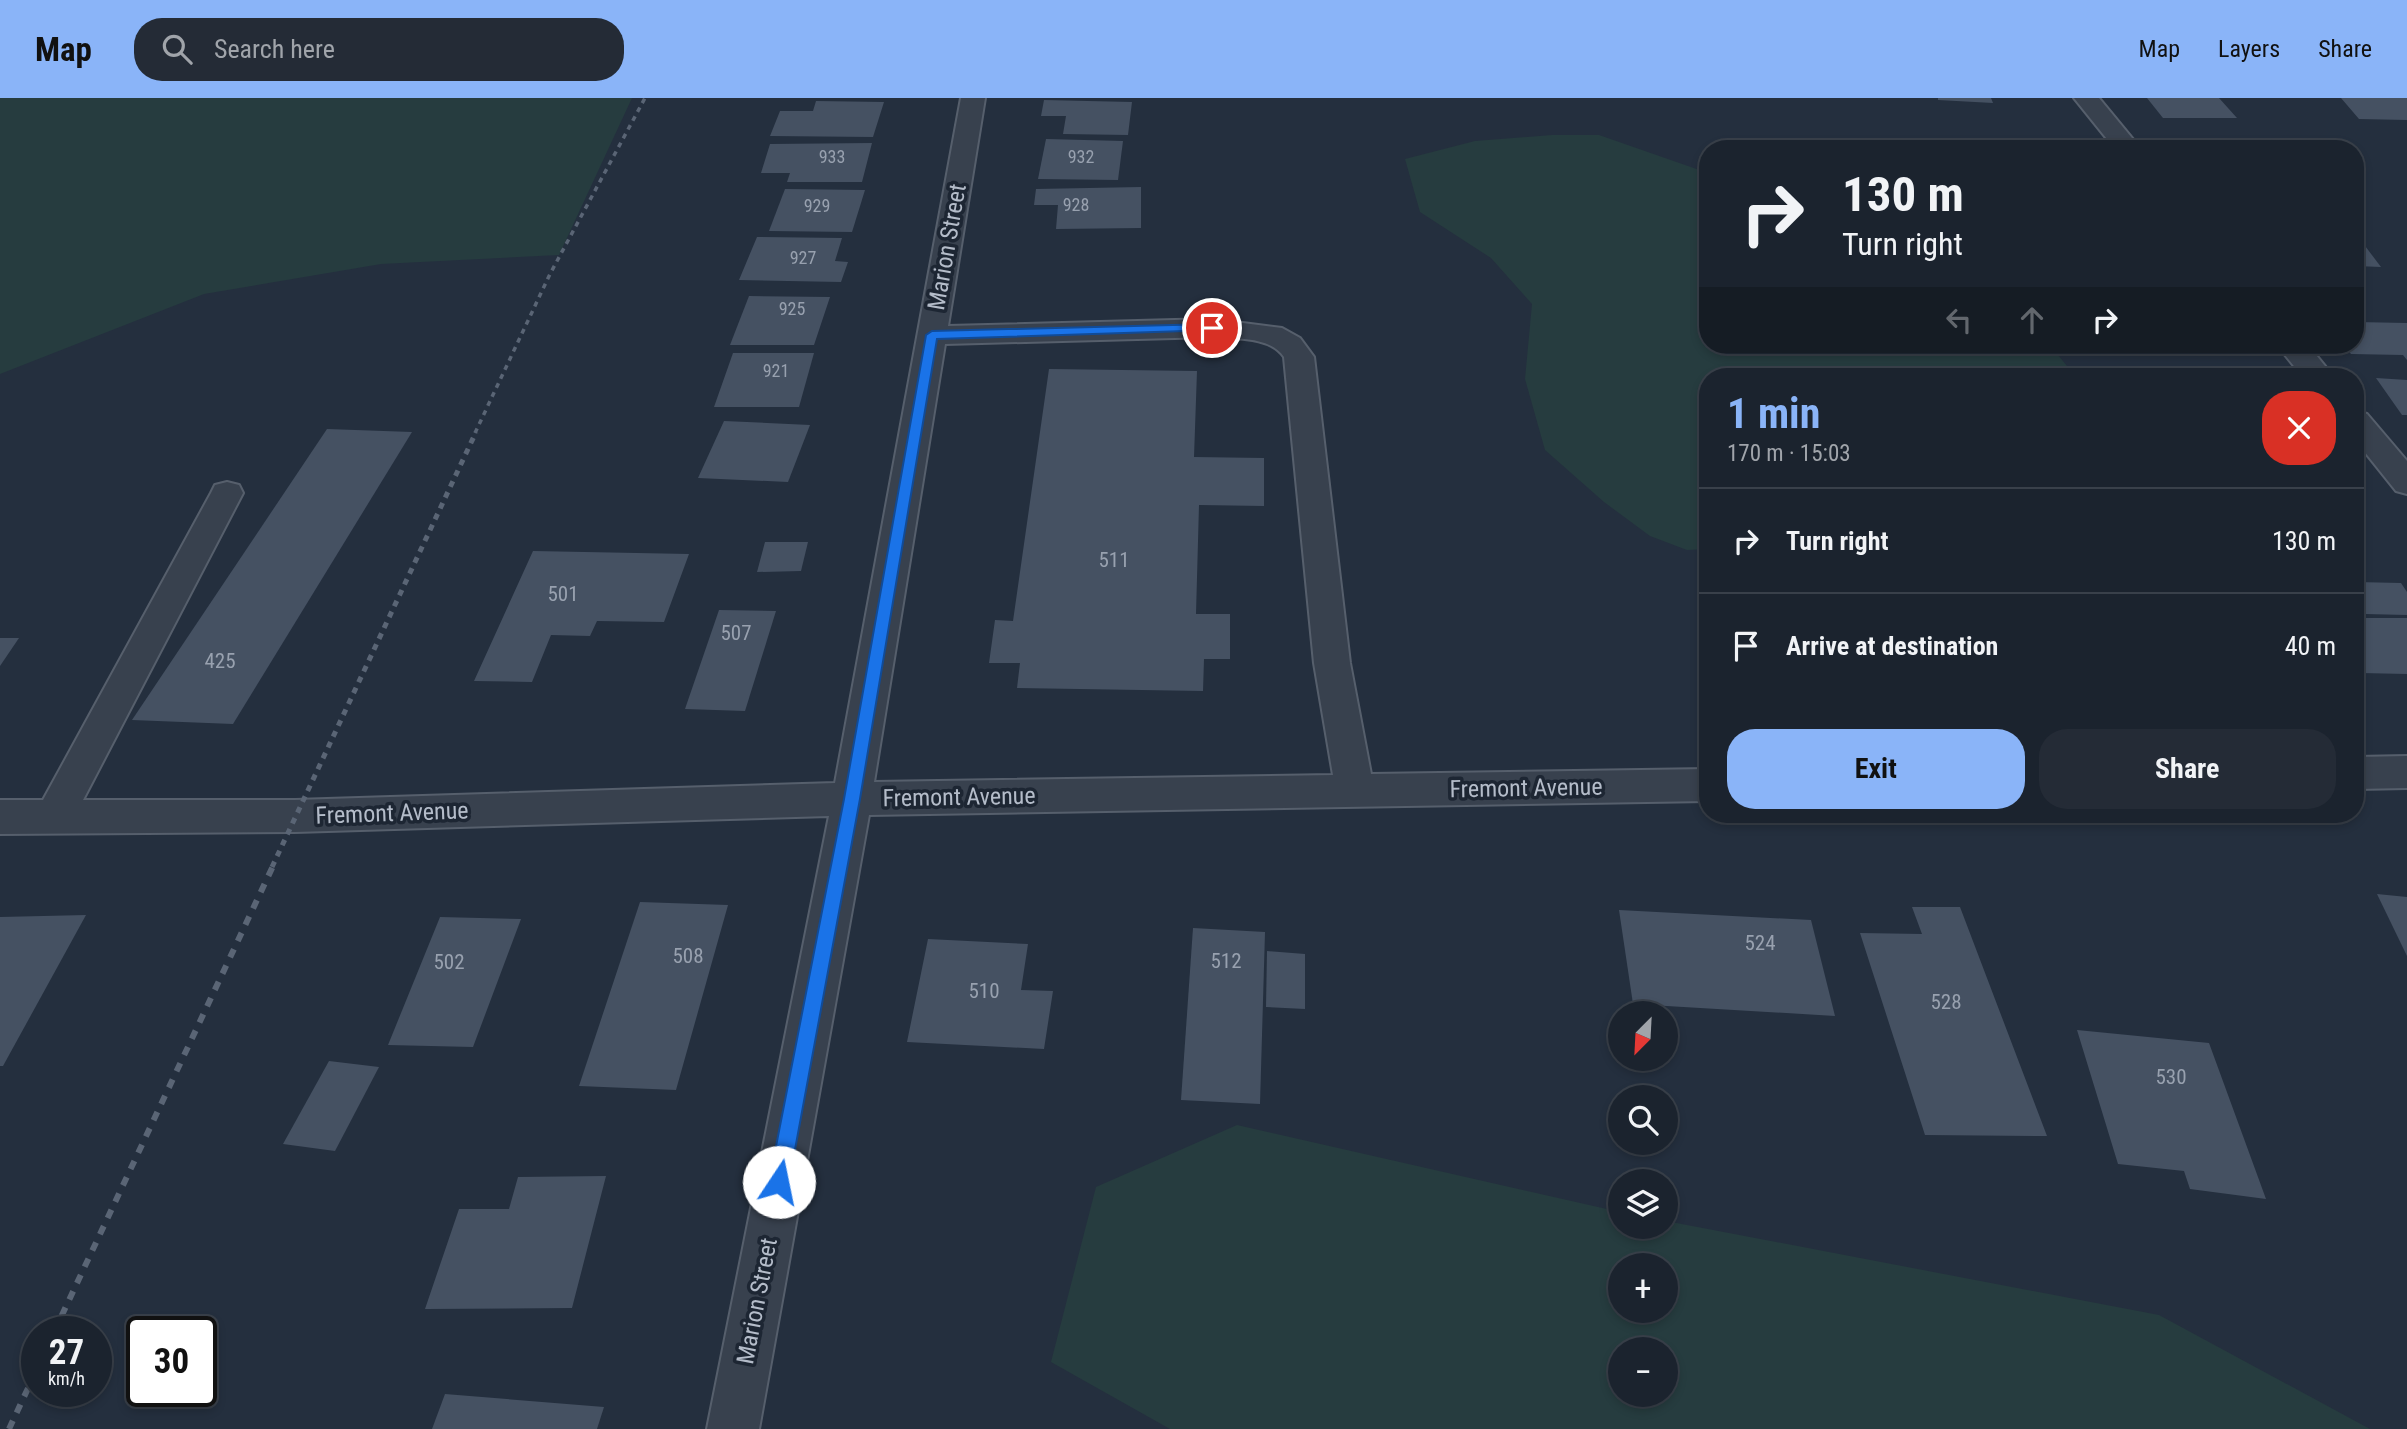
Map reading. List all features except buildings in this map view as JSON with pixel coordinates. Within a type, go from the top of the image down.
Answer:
[{"type":"street","name":"Marion Street","points":[[733,1429],[852,799],[973,98]]},
{"type":"street","points":[[2086,98],[2121,140]]},
{"type":"street","points":[[932,335],[1212,328],[1272,334],[1290,344],[1299,357],[1332,663],[1354,791]]},
{"type":"street","points":[[2300,354],[2311,368]]},
{"type":"street","points":[[2364,431],[2407,483]]},
{"type":"street","points":[[54,817],[227,493]]},
{"type":"street","points":[[2364,773],[2407,772]]},
{"type":"street","name":"Fremont Avenue","points":[[0,817],[295,816],[852,799],[1699,785]]},
{"type":"green space","points":[[0,98],[632,98],[559,255],[381,264],[204,294],[0,374]]},
{"type":"green space","points":[[1552,135],[1599,135],[1699,170],[1699,354],[2057,354],[2069,368],[1699,368],[1699,549],[1687,550],[1650,536],[1604,502],[1545,450],[1525,379],[1532,304],[1491,258],[1420,212],[1405,159],[1475,141]]},
{"type":"green space","points":[[1237,1125],[1608,1209],[1608,1239],[1678,1239],[1678,1223],[2159,1315],[2370,1429],[1170,1429],[1051,1362],[1096,1187]]},
{"type":"railway","points":[[475,433],[550,274],[645,98]]},
{"type":"railway","points":[[272,867],[476,432]]},
{"type":"railway","points":[[62,1316],[273,866]]},
{"type":"railway","points":[[9,1429],[21,1403]]},
{"type":"route","points":[[779,1182],[852,799],[932,335],[1212,328]]}]
